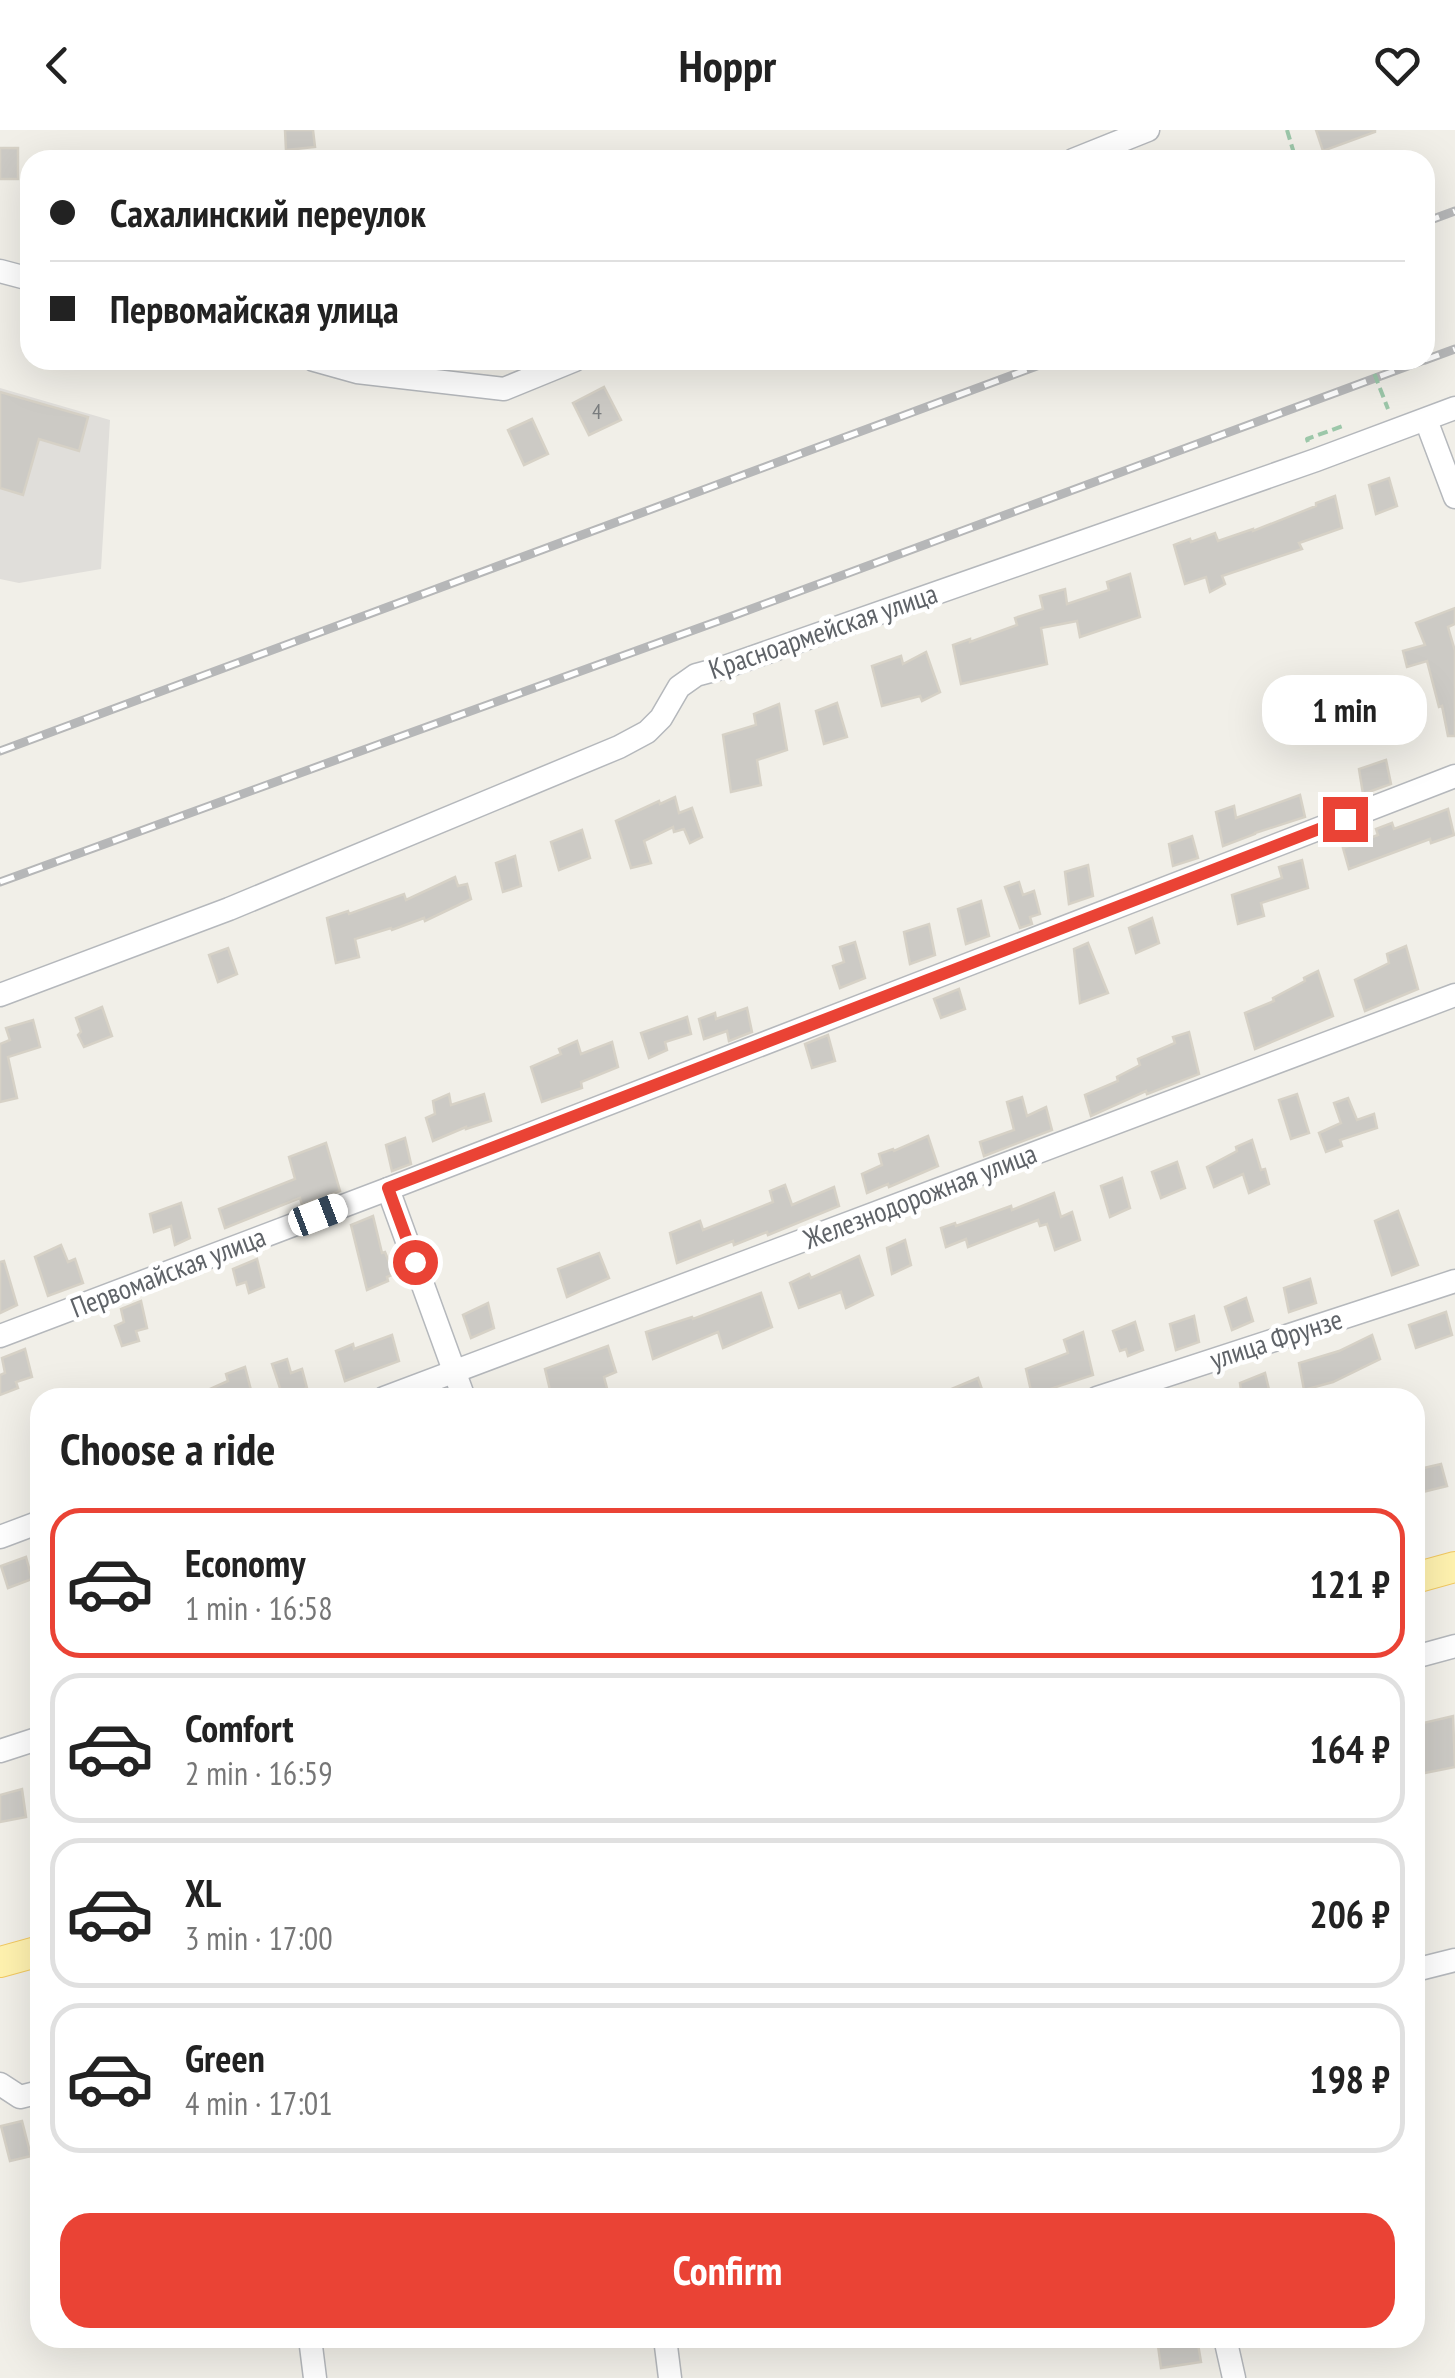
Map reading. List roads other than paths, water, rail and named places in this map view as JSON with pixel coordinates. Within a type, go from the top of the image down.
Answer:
[{"type":"main road","points":[[1425,1575],[1455,1567]]},
{"type":"main road","points":[[0,1962],[30,1954]]},
{"type":"street","points":[[1099,150],[1148,130]]},
{"type":"street","points":[[349,370],[504,389],[551,370]]},
{"type":"street","name":"Красноармейская улица","points":[[0,995],[229,909],[619,747],[648,732],[679,687],[696,675],[1455,408]]},
{"type":"street","points":[[1426,420],[1455,497]]},
{"type":"street","name":"Первомайская улица","points":[[0,1336],[1455,776]]},
{"type":"street","name":"Железнодорожная улица","points":[[411,1388],[1455,994]]},
{"type":"street","points":[[388,1188],[461,1388]]},
{"type":"street","name":"улица Фрунзе","points":[[1128,1388],[1455,1281]]},
{"type":"street","points":[[0,1536],[30,1526]]},
{"type":"street","points":[[1425,1654],[1455,1646]]},
{"type":"street","points":[[0,1751],[30,1741]]},
{"type":"street","points":[[1425,1968],[1455,1960]]},
{"type":"street","points":[[0,2084],[20,2097],[30,2094]]},
{"type":"street","points":[[311,2348],[315,2378]]},
{"type":"street","points":[[666,2348],[670,2378]]},
{"type":"street","points":[[1227,2348],[1234,2378]]},
{"type":"railway","points":[[1435,218],[1455,211]]},
{"type":"railway","points":[[1435,356],[1455,349]]},
{"type":"railway","points":[[0,751],[1026,370]]},
{"type":"railway","points":[[0,882],[1397,370]]}]
